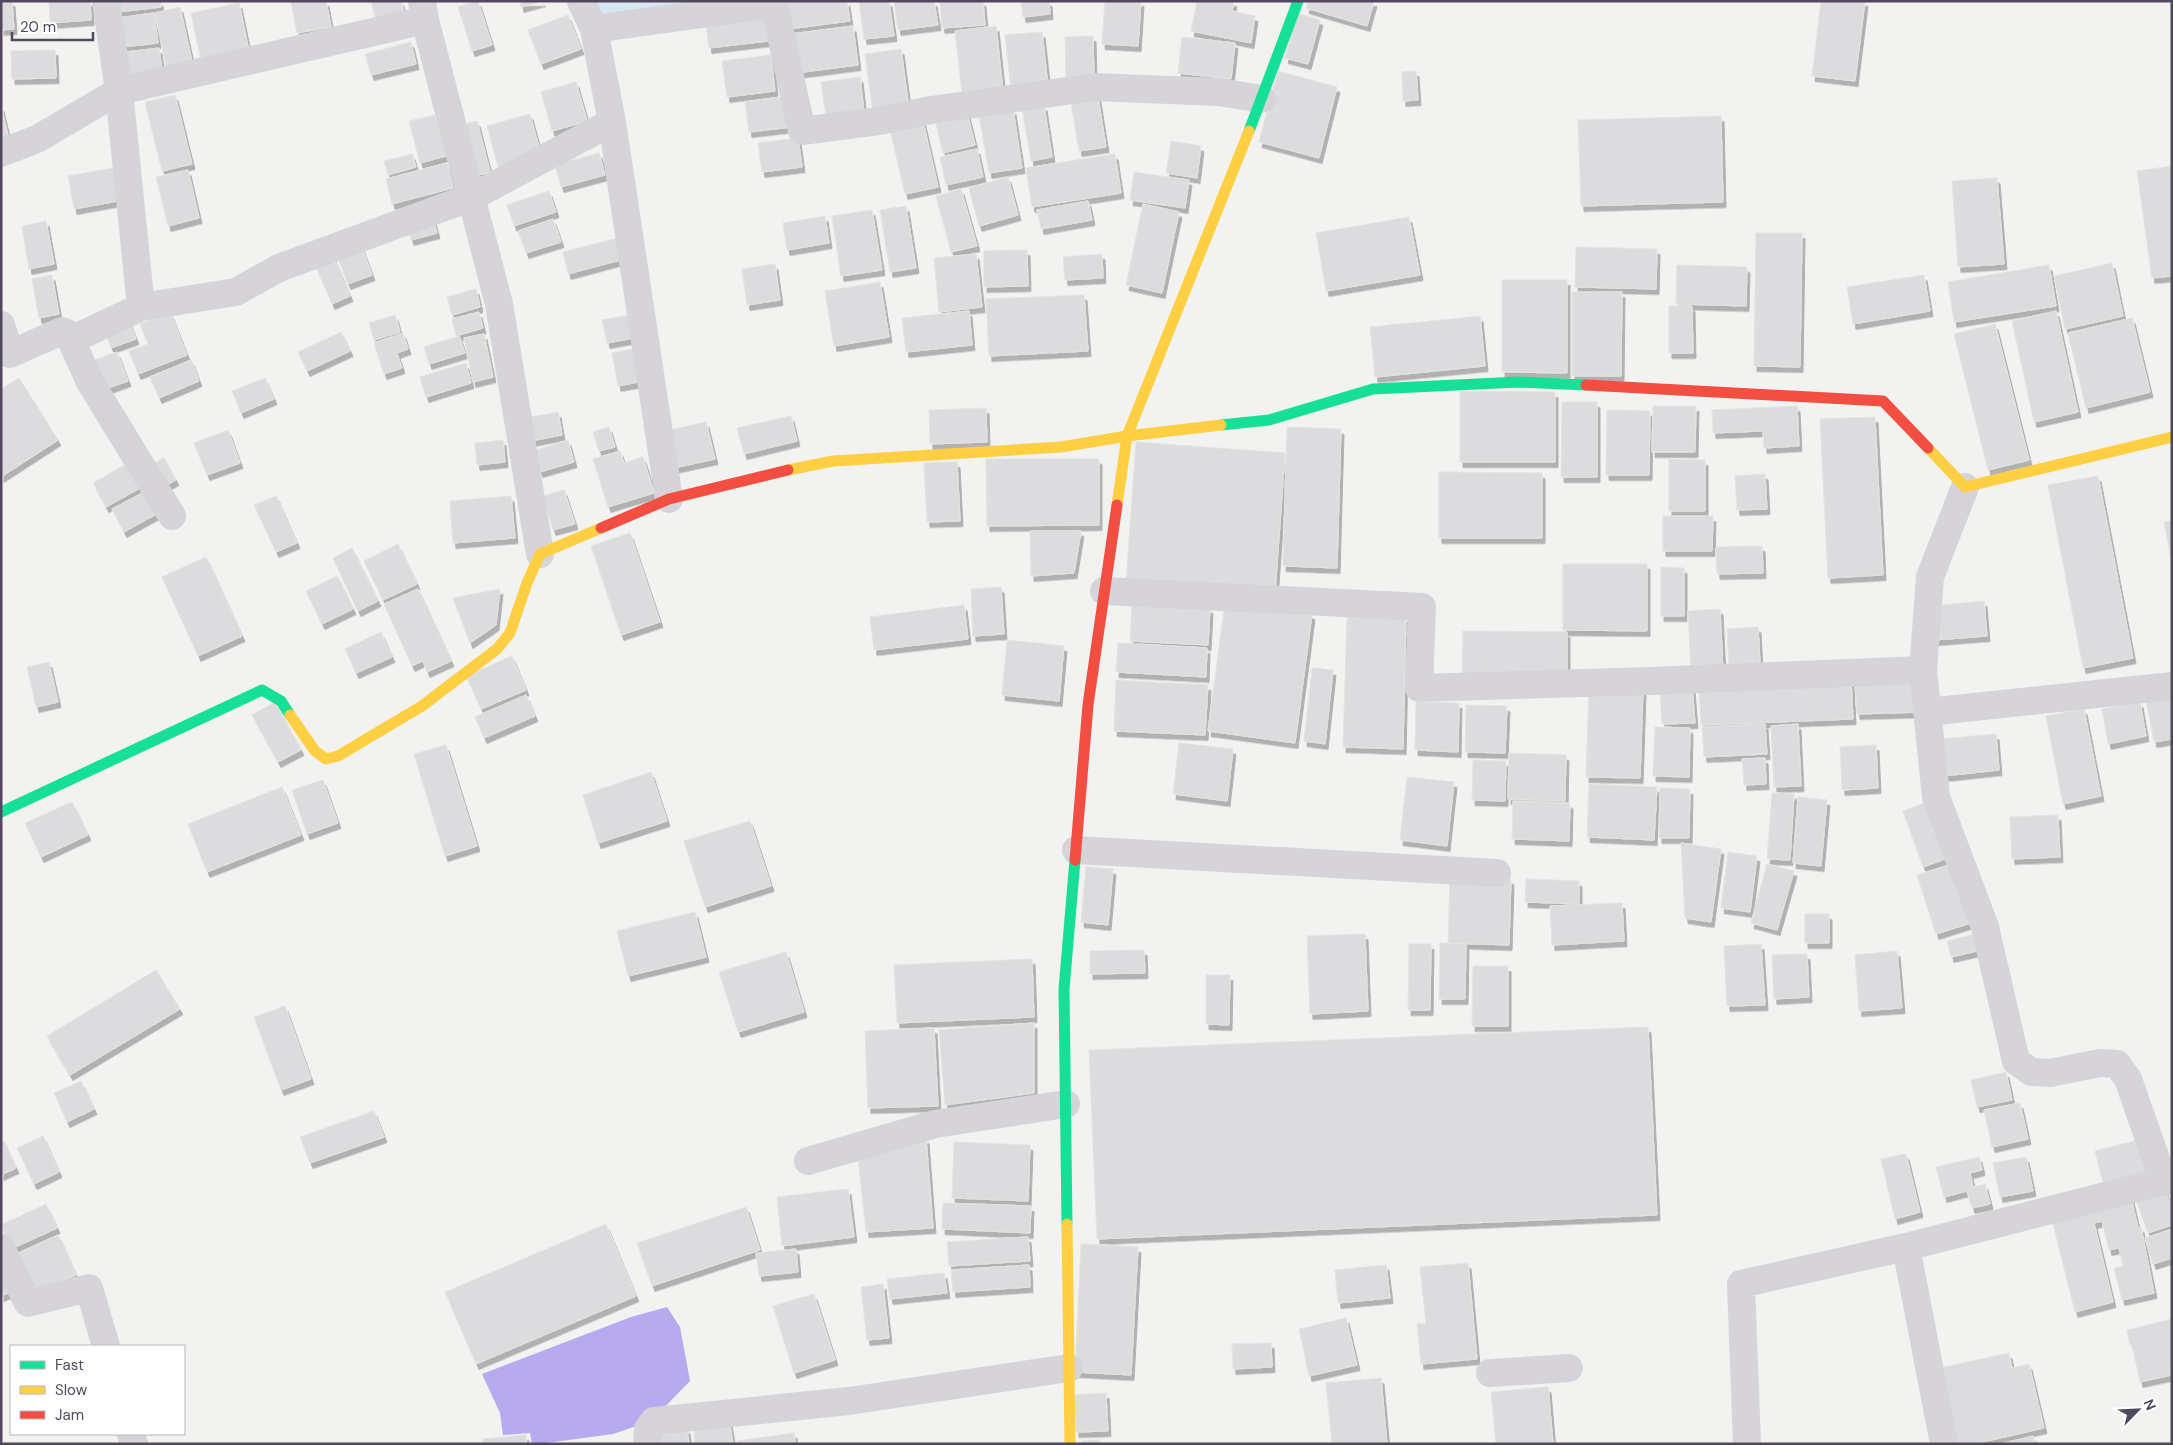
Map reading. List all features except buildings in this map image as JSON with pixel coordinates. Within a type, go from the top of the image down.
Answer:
[{"type":"street","points":[[106,1],[119,91],[141,307]]},
{"type":"street","points":[[581,1],[594,29],[612,122],[670,498]]},
{"type":"street","points":[[1070,1444],[1064,989],[1088,705],[1127,436],[1262,99],[1298,1]]},
{"type":"street","points":[[594,29],[774,3],[802,131],[879,121],[931,110],[1095,87],[1218,92],[1262,99]]},
{"type":"street","points":[[1,153],[37,139],[119,91],[424,11],[499,304],[540,554],[524,591],[510,633],[498,649],[422,706],[338,756],[326,759],[315,751],[281,701],[262,690],[1,812]]},
{"type":"street","points":[[71,340],[141,307],[236,292],[279,268],[472,197],[612,122]]},
{"type":"street","points":[[1,324],[10,354],[62,331],[67,333],[90,382],[172,516]]},
{"type":"street","points":[[540,554],[670,498],[749,478],[833,461],[1062,448],[1127,436],[1269,420],[1374,390],[1519,382],[1883,401],[1965,487]]},
{"type":"street","points":[[1965,487],[2172,437]]},
{"type":"street","points":[[1747,1444],[1741,1284],[1906,1247],[2168,1180],[2128,1079],[2117,1064],[2100,1063],[2050,1073],[2031,1072],[2016,1061],[1985,927],[1936,797],[1923,670],[1930,576],[1965,487]]},
{"type":"street","points":[[1104,591],[1422,607],[1419,688],[1923,670]]},
{"type":"street","points":[[1927,712],[2172,686]]},
{"type":"street","points":[[1076,850],[1497,874]]},
{"type":"street","points":[[808,1161],[936,1124],[1066,1104]]},
{"type":"street","points":[[1906,1247],[1944,1444]]},
{"type":"street","points":[[1,1248],[28,1303],[90,1288],[106,1345]]},
{"type":"street","points":[[647,1444],[648,1429],[654,1421],[849,1401],[1069,1368]]},
{"type":"street","points":[[1490,1373],[1569,1368]]},
{"type":"shaded area","points":[[586,1],[701,1],[596,26]]},
{"type":"shaded area","points":[[667,1307],[680,1327],[690,1381],[651,1421],[613,1434],[539,1444],[532,1444],[530,1433],[503,1435],[500,1413],[482,1374],[631,1317]]},
{"type":"traffic: fast","points":[[1249,131],[1298,1]]},
{"type":"traffic: fast","points":[[1221,425],[1269,420],[1373,389],[1519,382],[1586,385]]},
{"type":"traffic: fast","points":[[1,812],[262,690],[281,701],[290,715]]},
{"type":"traffic: fast","points":[[1067,1224],[1064,989],[1075,860]]},
{"type":"traffic: slow","points":[[1117,505],[1127,436],[1249,131]]},
{"type":"traffic: slow","points":[[788,470],[833,461],[1061,447],[1127,436],[1221,425]]},
{"type":"traffic: slow","points":[[1928,448],[1965,487],[2172,437]]},
{"type":"traffic: slow","points":[[290,715],[315,751],[326,759],[338,756],[422,706],[497,649],[510,633],[527,583],[540,554],[601,528]]},
{"type":"traffic: slow","points":[[1067,1224],[1070,1444]]},
{"type":"traffic: jam","points":[[1586,385],[1883,401],[1928,448]]},
{"type":"traffic: jam","points":[[601,528],[669,499],[788,470]]},
{"type":"traffic: jam","points":[[1075,860],[1088,705],[1117,505]]}]
